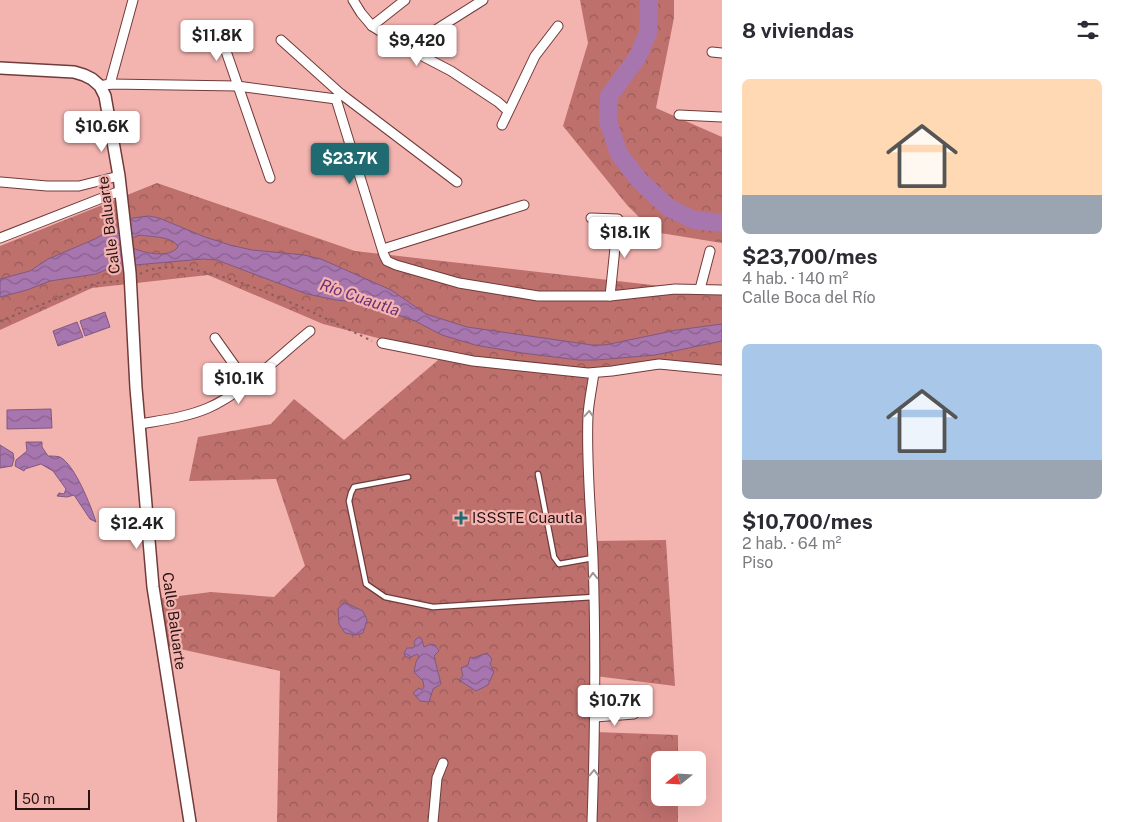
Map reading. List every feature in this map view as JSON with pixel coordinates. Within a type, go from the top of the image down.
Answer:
[{"type":"street","points":[[105,85],[132,0]]},
{"type":"street","points":[[353,0],[372,26],[407,48],[451,71],[498,102],[508,111]]},
{"type":"street","points":[[372,26],[405,0]]},
{"type":"street","points":[[407,48],[483,0]]},
{"type":"street","points":[[502,125],[536,56],[558,26]]},
{"type":"street","points":[[219,31],[270,178]]},
{"type":"street","points":[[281,40],[338,97],[457,182]]},
{"type":"street","points":[[712,52],[722,53]]},
{"type":"street","points":[[0,68],[74,72],[105,85],[237,86],[338,97]]},
{"type":"street","name":"Calle Baluarte","points":[[105,85],[119,176],[130,277],[136,388],[153,587],[190,822]]},
{"type":"street","points":[[338,97],[382,249],[388,261],[396,266],[459,283],[538,296],[610,296],[675,289],[722,290]]},
{"type":"street","points":[[679,115],[694,114],[722,117]]},
{"type":"street","points":[[1,182],[47,186],[79,186],[119,176]]},
{"type":"street","points":[[0,238],[120,191]]},
{"type":"street","points":[[382,249],[524,205]]},
{"type":"street","points":[[591,218],[618,219],[610,296]]},
{"type":"street","points":[[700,289],[710,252]]},
{"type":"street","points":[[140,424],[174,419],[208,408],[231,396],[310,331]]},
{"type":"street","points":[[215,338],[247,383]]},
{"type":"street","points":[[382,342],[473,361],[594,373],[659,364],[722,370]]},
{"type":"street","points":[[592,822],[595,717],[594,597],[588,463],[588,413],[594,373]]},
{"type":"street","points":[[595,717],[634,714]]},
{"type":"street","points":[[433,822],[437,778],[443,763]]},
{"type":"lane","points":[[538,474],[554,557],[559,564],[593,558]]},
{"type":"lane","points":[[408,477],[354,487],[350,493],[349,501],[366,584],[385,597],[433,607],[594,597]]},
{"type":"path","points":[[0,321],[96,283],[130,277],[146,270],[169,268],[193,269],[257,287],[373,341],[382,342]]},
{"type":"green space","points":[[580,0],[674,0],[674,18],[656,108],[722,137],[722,243],[654,232],[627,205],[563,126],[588,43]]},
{"type":"green space","points":[[157,183],[355,251],[722,293],[722,369],[679,366],[588,373],[592,541],[666,540],[675,686],[595,676],[595,732],[678,735],[678,751],[651,751],[651,806],[678,806],[678,822],[277,822],[280,671],[162,645],[155,599],[211,592],[274,597],[305,566],[276,479],[189,481],[198,437],[271,424],[294,399],[344,440],[444,355],[323,324],[208,275],[92,288],[0,330],[0,246]]},
{"type":"water","name":"Río Cuautla","points":[[149,216],[159,218],[205,237],[252,250],[304,255],[321,259],[391,290],[426,314],[467,327],[592,345],[605,345],[677,330],[722,324],[722,341],[655,355],[596,360],[579,360],[522,353],[475,345],[442,335],[415,321],[364,303],[307,294],[217,260],[203,259],[112,267],[96,274],[50,281],[27,290],[0,297],[0,279],[30,271],[48,259],[95,239],[133,218]],"holes":[[[140,235],[167,239],[176,243],[178,247],[174,251],[162,254],[148,253],[131,247],[132,238]]]},
{"type":"water","points":[[105,312],[110,327],[85,336],[80,321]]},
{"type":"water","points":[[77,322],[83,337],[58,346],[53,331]]},
{"type":"water","points":[[51,409],[52,428],[7,429],[7,410]]},
{"type":"water","points":[[26,442],[42,442],[42,447],[48,456],[60,457],[66,461],[82,486],[96,522],[90,519],[74,495],[67,497],[57,496],[59,493],[64,494],[66,489],[53,471],[41,464],[24,471],[15,466],[16,460],[27,451]]},
{"type":"water","points":[[0,445],[13,453],[12,466],[0,468]]},
{"type":"water","points":[[344,602],[363,611],[367,620],[363,633],[355,635],[345,633],[339,624],[338,609]]},
{"type":"water","points":[[420,637],[424,647],[431,644],[435,645],[439,651],[434,656],[441,684],[433,689],[429,702],[420,701],[413,693],[419,688],[422,690],[424,687],[423,681],[414,672],[419,656],[417,654],[409,658],[404,653],[407,648],[415,646],[414,642]]},
{"type":"water","points":[[487,653],[492,659],[490,664],[494,672],[488,685],[476,691],[459,680],[463,676],[461,668],[468,665],[470,657],[473,658]]},
{"type":"waterway","points":[[649,0],[648,33],[637,58],[609,96],[608,121],[619,154],[639,180],[669,208],[694,220],[722,223]]},
{"type":"place","name":"ISSSTE Cuautla","points":[[461,518]]}]
